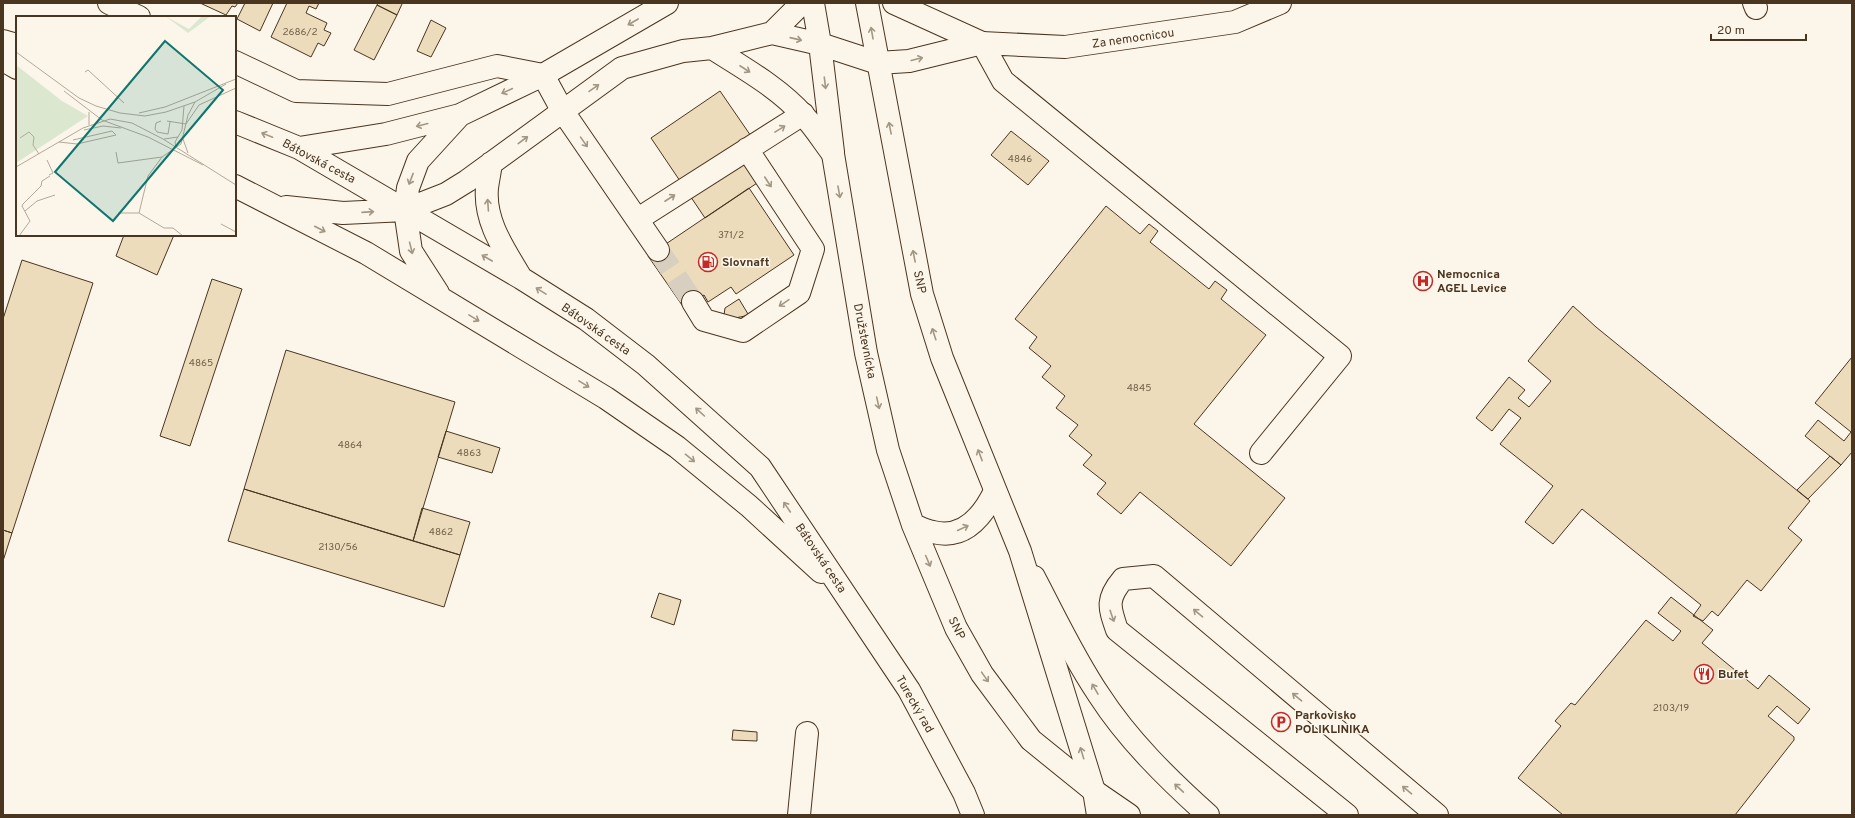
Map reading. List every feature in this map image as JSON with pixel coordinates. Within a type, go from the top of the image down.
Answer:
[{"type":"main road","points":[[109,3],[137,16]]},
{"type":"main road","points":[[299,148],[386,134],[460,115],[543,75],[667,3]]},
{"type":"main road","points":[[772,33],[802,3]]},
{"type":"main road","name":"Družstevnícka","points":[[813,3],[820,44],[833,154],[866,352],[888,450],[913,525]]},
{"type":"main road","points":[[867,3],[878,63]]},
{"type":"main road","points":[[894,3],[982,43],[1003,81],[1340,356],[1261,453]]},
{"type":"main road","name":"Za nemocnicou","points":[[982,43],[1065,47],[1235,22],[1280,3]]},
{"type":"main road","points":[[1235,22],[1264,28]]},
{"type":"main road","points":[[273,206],[343,213],[405,210],[446,194],[622,68],[683,51],[712,48],[772,33],[820,44],[878,63],[909,60],[982,43]]},
{"type":"main road","points":[[3,41],[16,45]]},
{"type":"main road","points":[[712,48],[764,81],[803,114],[833,154]]},
{"type":"main road","points":[[3,60],[16,67]]},
{"type":"main road","points":[[236,62],[296,91],[388,94],[497,66],[543,75]]},
{"type":"main road","name":"SNP","points":[[878,63],[922,294],[942,358],[994,491],[1020,551],[1099,696],[1136,743],[1172,782],[1208,815]]},
{"type":"main road","points":[[543,75],[562,110],[658,250]]},
{"type":"main road","points":[[638,219],[803,114]]},
{"type":"main road","points":[[440,298],[411,252],[405,210],[408,188],[418,161],[460,115]]},
{"type":"main road","name":"Bátovská cesta","points":[[236,122],[299,148],[521,278],[586,319],[646,365],[760,467],[848,597]]},
{"type":"main road","points":[[693,302],[704,320],[743,330],[799,293],[813,249],[747,149]]},
{"type":"main road","points":[[491,163],[487,188],[488,213],[498,239],[521,278]]},
{"type":"main road","name":"Bátovská cesta","points":[[236,187],[366,253],[600,394],[677,447],[749,506],[848,597]]},
{"type":"main road","points":[[913,525],[934,533],[948,534],[964,529],[982,513],[994,491]]},
{"type":"main road","name":"SNP","points":[[913,525],[956,628],[982,674],[1031,740],[1094,791],[1129,815]]},
{"type":"main road","name":"SNP","points":[[1020,551],[1094,791]]},
{"type":"main road","points":[[1347,815],[1117,630],[1110,608],[1114,589],[1122,579],[1154,576],[1437,815]]},
{"type":"main road","name":"Turecký rad","points":[[848,597],[909,690],[964,793],[973,815]]},
{"type":"main road","points":[[799,815],[807,733]]},
{"type":"main road","points":[[1094,791],[1098,815]]},
{"type":"building","points":[[200,3],[238,3],[235,7],[232,6],[226,15]]},
{"type":"building","points":[[245,3],[273,3],[260,31],[237,19]]},
{"type":"building","points":[[287,3],[319,3],[316,9],[309,6],[306,13],[327,23],[324,30],[331,33],[324,46],[318,43],[311,57],[271,37]]},
{"type":"building","points":[[378,3],[402,4],[397,15],[377,5]]},
{"type":"building","points":[[377,5],[397,15],[374,60],[354,50]]},
{"type":"building","points":[[431,20],[446,28],[431,57],[417,51]]},
{"type":"building","points":[[720,91],[775,171],[705,218],[651,138]]},
{"type":"building","points":[[1011,131],[1049,161],[1028,185],[991,155]]},
{"type":"building","points":[[749,188],[794,255],[736,294],[731,287],[708,302],[704,295],[684,308],[648,256]]},
{"type":"building","points":[[1106,206],[1140,234],[1149,224],[1158,231],[1150,242],[1209,289],[1215,281],[1227,290],[1221,299],[1266,335],[1194,424],[1285,498],[1231,566],[1140,492],[1121,514],[1097,494],[1106,483],[1083,465],[1092,455],[1069,436],[1078,425],[1056,408],[1065,396],[1042,377],[1051,366],[1029,348],[1037,337],[1015,319]]},
{"type":"building","points":[[124,236],[174,236],[157,275],[116,256]]},
{"type":"building","points":[[22,260],[93,283],[12,533],[3,530],[3,319]]},
{"type":"building","points":[[212,279],[242,289],[190,446],[160,436]]},
{"type":"building","points":[[739,299],[748,314],[730,319],[724,315],[725,308]]},
{"type":"building","points":[[1573,306],[1596,327],[1810,501],[1788,528],[1802,540],[1761,591],[1747,580],[1718,616],[1712,611],[1703,621],[1693,616],[1701,605],[1582,509],[1553,544],[1525,522],[1553,486],[1500,444],[1521,418],[1509,409],[1492,431],[1476,418],[1509,377],[1525,390],[1518,398],[1529,407],[1551,381],[1528,361]]},
{"type":"building","points":[[286,350],[455,402],[413,541],[244,489]]},
{"type":"building","points":[[1852,357],[1852,452],[1841,465],[1805,436],[1818,420],[1844,441],[1851,432],[1815,403]]},
{"type":"building","points":[[446,431],[500,448],[492,473],[438,457]]},
{"type":"building","points":[[1830,456],[1841,465],[1808,499],[1797,490]]},
{"type":"building","points":[[244,489],[460,555],[444,607],[228,541]]},
{"type":"building","points":[[422,508],[470,522],[460,555],[413,541]]},
{"type":"building","points":[[3,530],[12,533],[3,561]]},
{"type":"building","points":[[659,593],[681,600],[674,625],[651,617]]},
{"type":"building","points":[[1671,597],[1713,630],[1702,643],[1758,689],[1769,675],[1810,709],[1798,724],[1777,706],[1768,716],[1794,737],[1794,740],[1735,815],[1563,815],[1518,778],[1561,726],[1555,721],[1571,703],[1575,705],[1646,620],[1673,641],[1681,631],[1658,613]]},
{"type":"building","points":[[733,730],[757,732],[757,741],[732,740]]},
{"type":"tunnel","points":[[658,250],[693,302]]},
{"type":"place","name":"Slovnaft","points":[[708,262]]},
{"type":"place","name":"Nemocnica AGEL Levice","points":[[1423,281]]},
{"type":"place","name":"Bufet","points":[[1704,674]]},
{"type":"place","name":"Parkovisko POLIKLINIKA","points":[[1281,722]]}]
